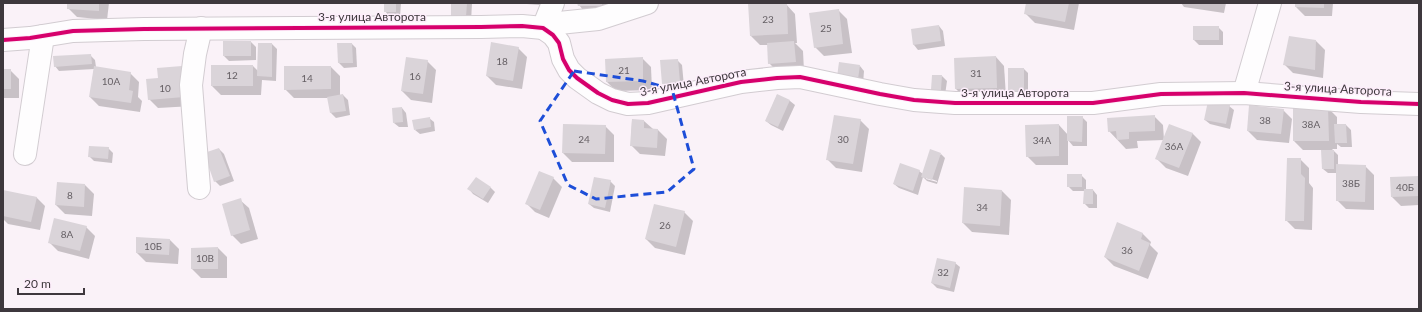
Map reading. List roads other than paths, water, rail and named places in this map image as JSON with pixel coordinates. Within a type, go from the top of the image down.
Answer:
[{"type":"street","points":[[543,28],[553,3]]},
{"type":"street","name":"3-я улица Авторота","points":[[3,40],[74,32],[201,28],[522,26],[543,28],[559,23],[598,19],[647,3]]},
{"type":"street","points":[[1244,93],[1270,3]]},
{"type":"street","points":[[199,188],[191,85],[194,60],[201,28]]},
{"type":"street","name":"3-я улица Авторота","points":[[543,28],[553,35],[559,43],[563,59],[569,70],[577,78],[598,93],[612,100],[628,104],[648,103],[741,82],[800,77],[856,90],[914,100],[955,103],[1093,103],[1161,94],[1244,93],[1361,102],[1419,104]]},
{"type":"street","points":[[25,154],[43,36]]}]
